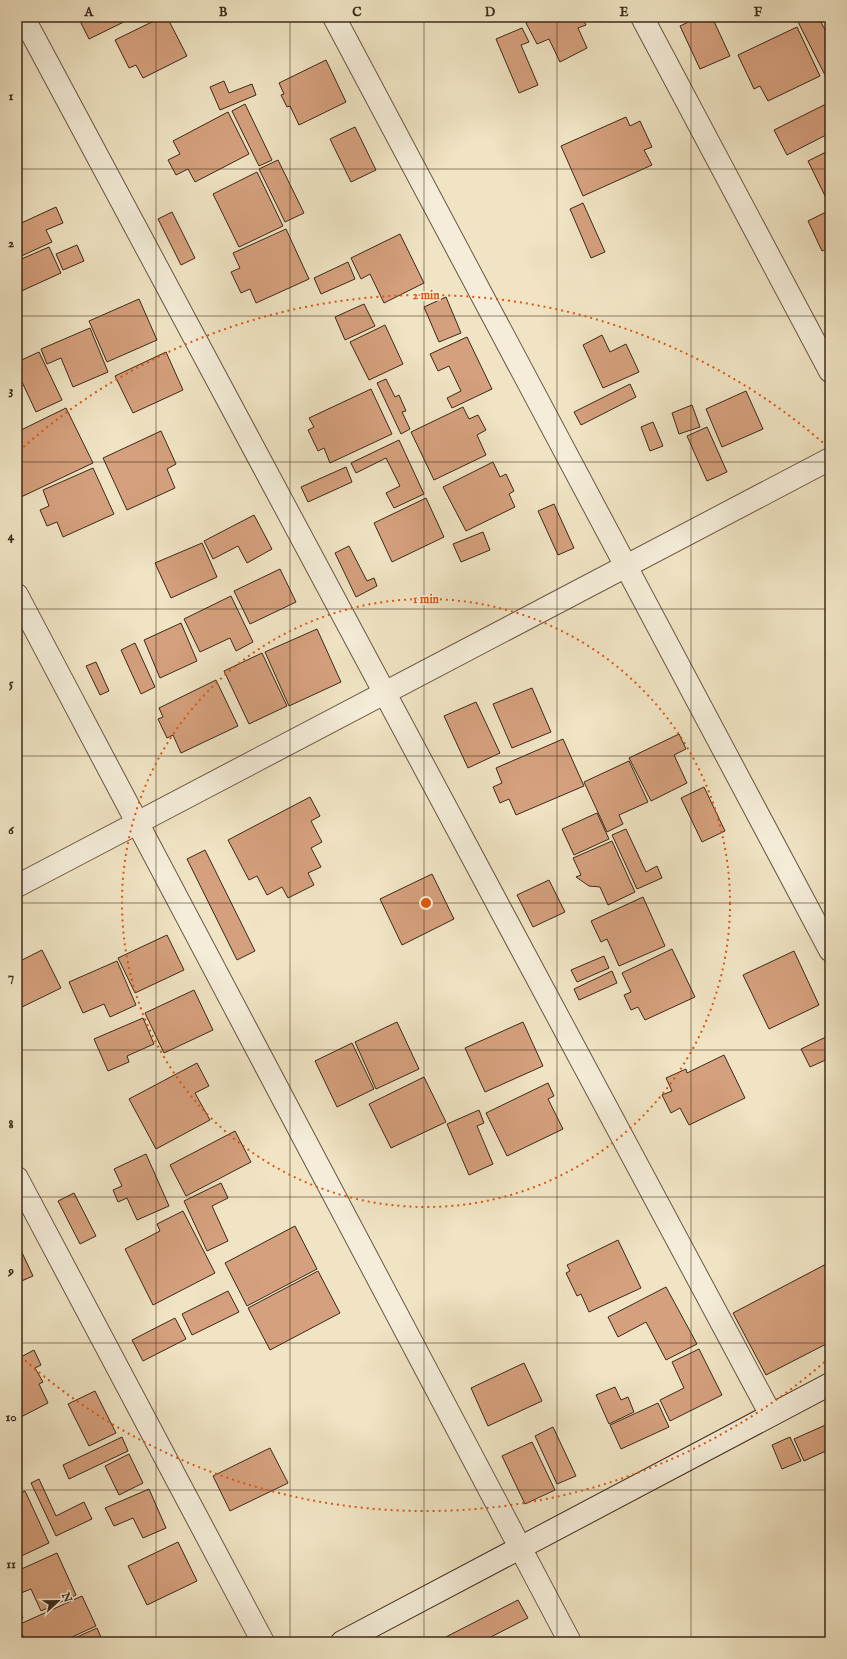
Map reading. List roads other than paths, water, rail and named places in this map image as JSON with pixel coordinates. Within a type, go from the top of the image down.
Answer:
[{"type":"street","points":[[24,17],[771,1415]]},
{"type":"street","points":[[334,17],[830,950]]},
{"type":"street","points":[[642,17],[830,371]]},
{"type":"street","points":[[17,886],[830,459]]},
{"type":"street","points":[[17,596],[570,1642]]},
{"type":"street","points":[[17,1178],[263,1642]]},
{"type":"street","points":[[342,1642],[830,1384]]}]
